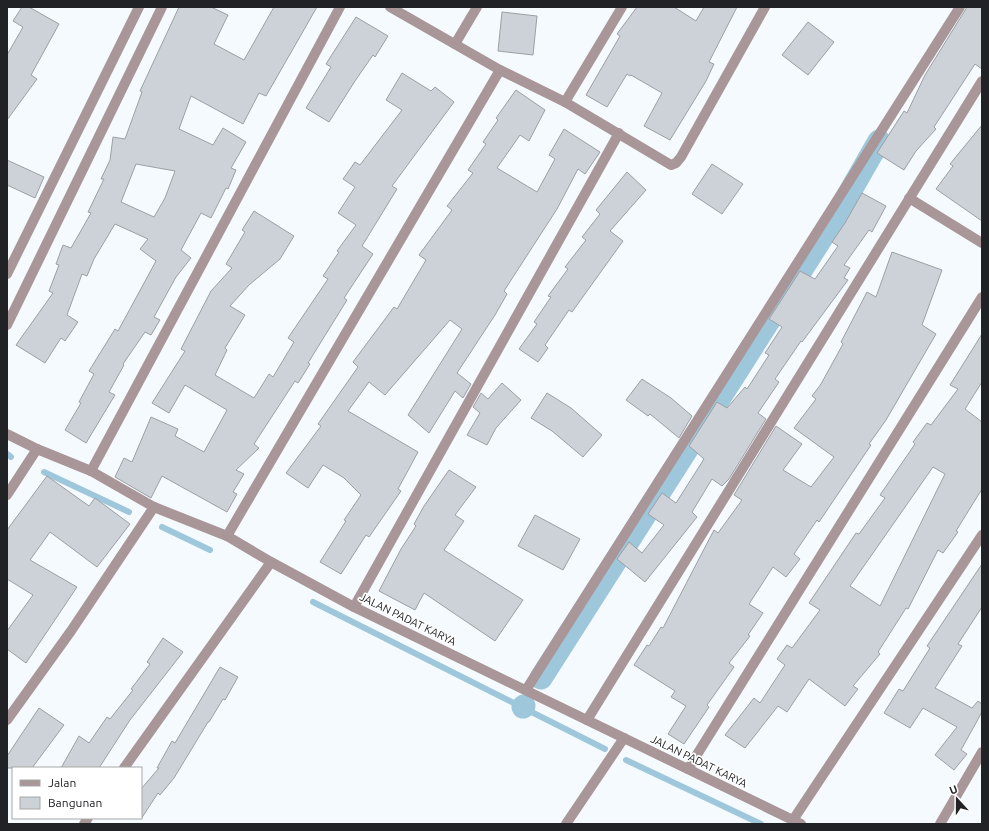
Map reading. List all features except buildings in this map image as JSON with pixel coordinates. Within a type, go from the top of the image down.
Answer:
[{"type":"street","points":[[7,274],[139,7]]},
{"type":"street","points":[[7,325],[162,7]]},
{"type":"street","points":[[91,471],[340,7]]},
{"type":"street","points":[[390,7],[500,70],[565,102],[671,164],[676,163],[765,7]]},
{"type":"street","points":[[455,44],[477,7]]},
{"type":"street","points":[[565,102],[622,7]]},
{"type":"street","points":[[526,690],[960,7]]},
{"type":"street","points":[[227,536],[500,70]]},
{"type":"street","points":[[587,720],[982,81]]},
{"type":"street","points":[[354,606],[619,134]]},
{"type":"street","points":[[910,198],[982,243]]},
{"type":"street","points":[[688,769],[982,297]]},
{"type":"street","name":"JALAN PADAT KARYA","points":[[7,434],[37,449],[91,471],[154,507],[227,536],[271,562],[354,606],[797,822]]},
{"type":"street","points":[[7,495],[37,449]]},
{"type":"street","points":[[7,720],[71,631],[154,507]]},
{"type":"street","points":[[797,822],[982,535]]},
{"type":"street","points":[[125,767],[271,562]]},
{"type":"street","points":[[566,824],[624,738]]},
{"type":"street","points":[[940,824],[982,752]]},
{"type":"waterway","points":[[541,678],[839,211],[879,141]]},
{"type":"waterway","points":[[7,454],[11,457]]},
{"type":"waterway","points":[[44,472],[129,512]]},
{"type":"waterway","points":[[162,527],[210,550]]},
{"type":"waterway","points":[[313,602],[605,749]]},
{"type":"waterway","points":[[626,760],[761,824]]}]
